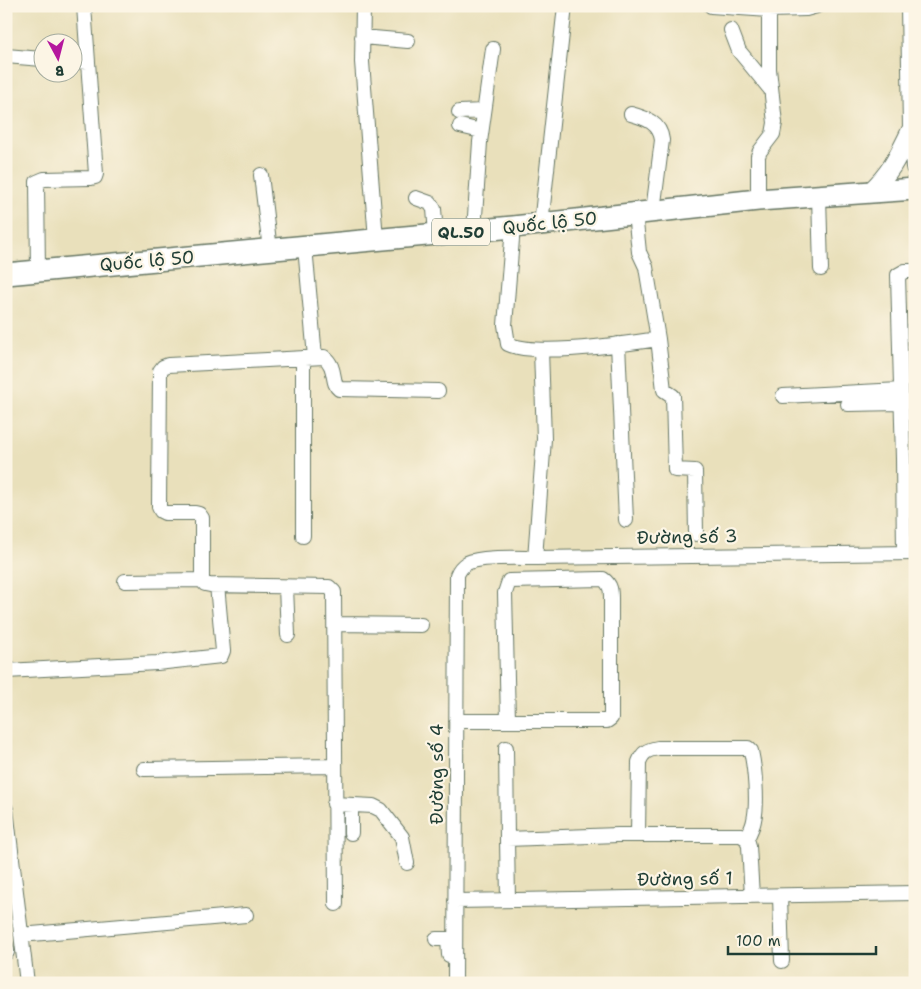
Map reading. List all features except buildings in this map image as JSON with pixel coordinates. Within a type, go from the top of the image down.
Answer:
[{"type":"highway","name":"Quốc lộ 50","points":[[6,274],[474,231],[758,200],[915,189]]},
{"type":"main road","points":[[910,6],[915,167]]},
{"type":"main road","points":[[870,192],[895,164],[913,130]]},
{"type":"street","points":[[38,271],[37,182],[44,179],[92,178],[96,174],[84,6]]},
{"type":"street","points":[[363,6],[362,62],[376,239]]},
{"type":"street","points":[[541,224],[564,6]]},
{"type":"street","points":[[711,6],[769,10],[806,9],[817,6]]},
{"type":"street","points":[[758,200],[758,156],[773,134],[775,123],[769,69],[769,10]]},
{"type":"street","points":[[731,30],[739,51],[771,90]]},
{"type":"street","points":[[362,36],[408,41]]},
{"type":"street","points":[[474,231],[481,131],[493,49]]},
{"type":"street","points":[[6,56],[32,58]]},
{"type":"street","points":[[82,62],[88,62]]},
{"type":"street","points":[[481,131],[460,119],[484,111]]},
{"type":"street","points":[[631,114],[654,123],[661,133],[662,140],[644,212],[639,252],[646,268],[658,339],[664,390],[673,396],[675,470],[694,472],[696,534]]},
{"type":"street","points":[[261,175],[270,250]]},
{"type":"street","points":[[819,196],[821,269]]},
{"type":"street","points":[[416,198],[432,205],[434,208],[436,234]]},
{"type":"street","points":[[512,227],[505,326],[508,344],[541,350],[658,339]]},
{"type":"street","points":[[303,536],[309,357],[305,247]]},
{"type":"street","points":[[909,553],[909,459],[900,397],[898,275],[905,271],[915,271]]},
{"type":"street","points":[[618,344],[626,520]]},
{"type":"street","points":[[535,558],[544,452],[541,350]]},
{"type":"street","points":[[336,904],[334,804],[335,596],[333,589],[329,587],[205,584],[202,580],[202,518],[200,514],[165,513],[161,511],[159,506],[160,371],[168,365],[324,357],[328,359],[334,372],[335,385],[339,389],[438,391]]},
{"type":"street","points":[[783,396],[900,397]]},
{"type":"street","points":[[848,404],[900,397]]},
{"type":"street","name":"Đường số 3","points":[[461,567],[477,560],[535,558],[909,553]]},
{"type":"street","name":"Đường số 4","points":[[455,983],[457,575],[461,567]]},
{"type":"street","points":[[456,721],[508,721],[607,721],[611,718],[611,603],[610,588],[603,579],[508,581],[505,593],[508,721]]},
{"type":"street","points":[[125,581],[202,580]]},
{"type":"street","points":[[6,671],[157,663],[221,656],[223,651],[217,585]]},
{"type":"street","points":[[286,587],[288,635]]},
{"type":"street","points":[[335,624],[421,625]]},
{"type":"street","points":[[506,748],[508,900]]},
{"type":"street","points":[[638,835],[639,762],[647,750],[658,748],[748,748],[751,751],[753,760],[755,811],[747,839],[752,896]]},
{"type":"street","points":[[144,769],[334,766]]},
{"type":"street","points":[[334,804],[373,806],[381,810],[402,837],[408,863]]},
{"type":"street","points":[[351,833],[352,805]]},
{"type":"street","points":[[6,809],[12,917],[21,936],[26,983]]},
{"type":"street","points":[[507,839],[638,835],[741,835],[747,839]]},
{"type":"street","points":[[915,894],[915,902]]},
{"type":"street","name":"Đường số 1","points":[[455,901],[915,894]]},
{"type":"street","points":[[780,896],[782,961]]},
{"type":"street","points":[[21,936],[246,915]]},
{"type":"street","points":[[436,939],[448,939],[450,947],[449,983]]},
{"type":"street","points":[[6,946],[7,952]]}]
